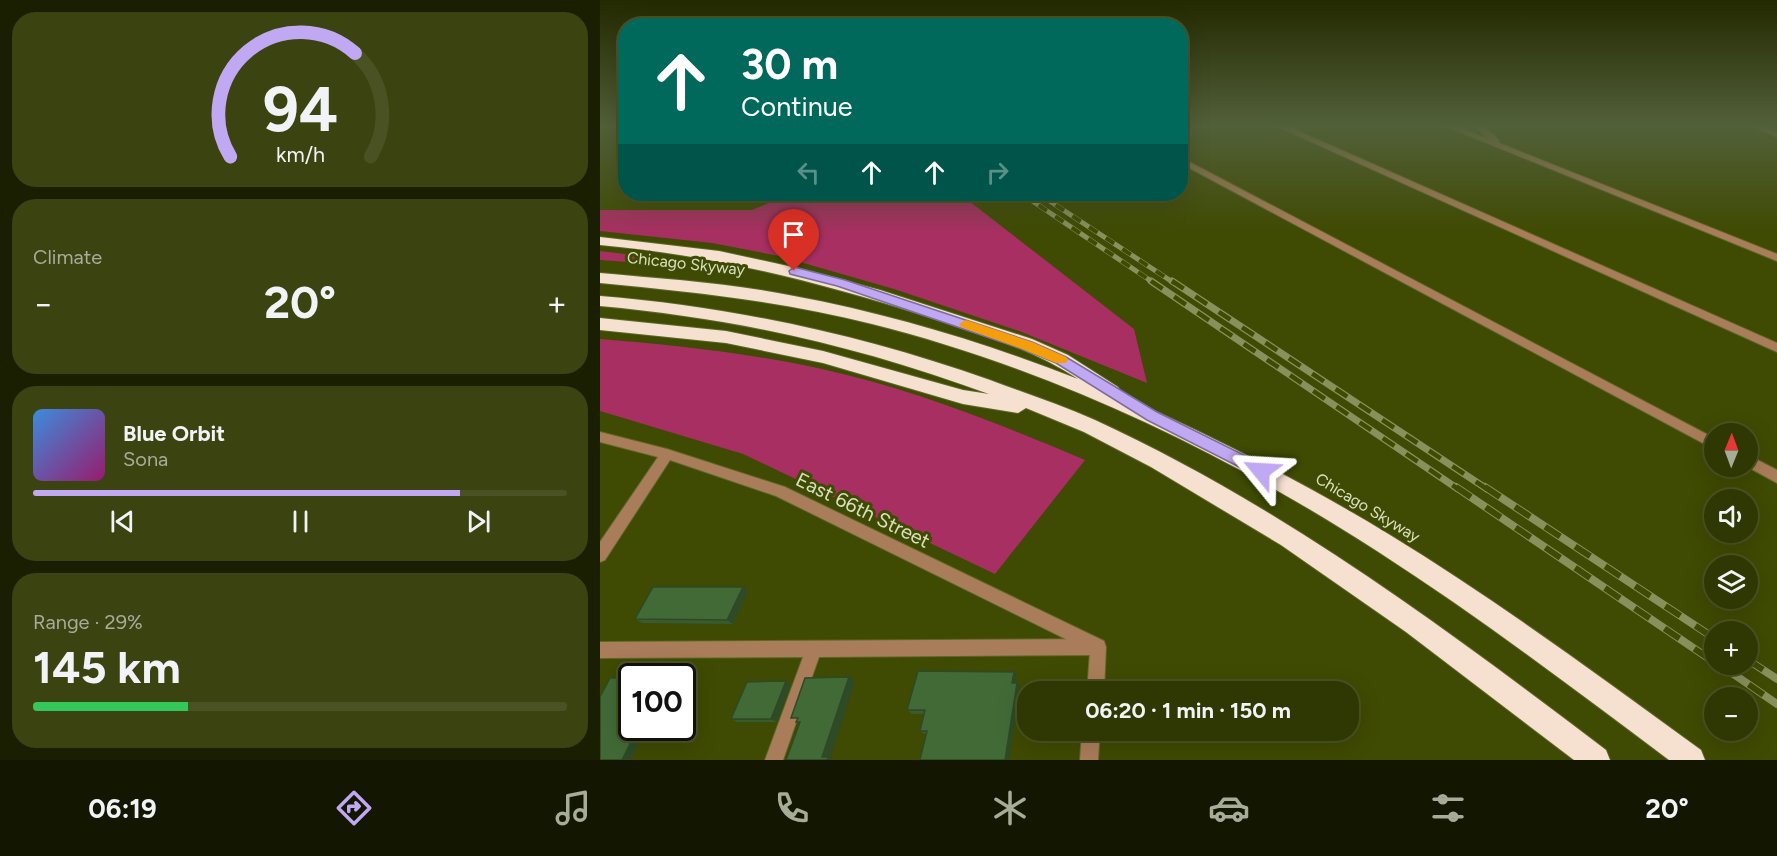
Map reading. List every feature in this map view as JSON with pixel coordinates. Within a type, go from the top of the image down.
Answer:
[{"type":"highway","points":[[600,241],[694,252],[771,265],[841,283],[1061,360],[1152,416]]},
{"type":"highway","name":"Chicago Skyway","points":[[600,279],[704,287],[795,302],[897,326],[1044,374],[1152,416],[1261,471],[1383,543],[1552,657],[1691,760]]},
{"type":"highway","points":[[600,301],[746,318],[856,342],[946,370],[1055,411],[1208,488],[1366,590],[1527,706],[1596,760]]},
{"type":"highway","points":[[600,324],[726,338],[823,357],[963,397],[1055,411]]},
{"type":"street","points":[[1359,161],[1777,348]]},
{"type":"street","points":[[1538,161],[1777,258]]},
{"type":"street","points":[[1188,163],[1704,439]]},
{"type":"street","name":"East 66th Street","points":[[600,437],[667,454],[780,491],[1098,647]]},
{"type":"street","points":[[600,555],[667,454]]},
{"type":"street","points":[[1758,467],[1777,477]]},
{"type":"street","points":[[600,650],[1098,647],[1096,681]]},
{"type":"street","points":[[774,760],[814,649]]},
{"type":"street","points":[[1089,760],[1090,741]]},
{"type":"shaded area","points":[[773,201],[969,201],[1134,329],[1147,383],[1019,331],[894,289],[779,256],[712,243],[600,231],[600,210],[752,210]]},
{"type":"shaded area","points":[[600,251],[674,260],[668,265],[600,260]]},
{"type":"shaded area","points":[[600,339],[739,354],[795,363],[856,377],[956,408],[1085,460],[995,574],[743,454],[600,411]]},
{"type":"building","points":[[653,587],[743,587],[727,620],[635,619]]},
{"type":"building","points":[[918,671],[1014,672],[1012,683],[1017,683],[1005,760],[920,760],[927,731],[920,731],[925,710],[907,710]]},
{"type":"building","points":[[849,677],[822,757],[828,757],[827,760],[786,760],[800,722],[796,722],[798,718],[791,718],[805,678]]},
{"type":"building","points":[[610,678],[618,678],[618,741],[632,741],[622,760],[600,760],[600,697]]},
{"type":"building","points":[[786,681],[771,719],[731,719],[747,682]]},
{"type":"railway","points":[[1032,201],[1154,283]]},
{"type":"railway","points":[[1050,201],[1174,283]]},
{"type":"railway","points":[[1151,281],[1458,489]]},
{"type":"railway","points":[[1172,281],[1487,489]]},
{"type":"railway","points":[[1456,487],[1704,655]]},
{"type":"railway","points":[[1485,487],[1704,631]]},
{"type":"railway","points":[[1758,667],[1777,679]]},
{"type":"railway","points":[[1735,675],[1777,704]]},
{"type":"slow traffic","points":[[966,324],[1027,345],[1061,360]]},
{"type":"route","points":[[794,271],[841,283],[1027,345],[1061,360],[1152,416],[1261,471]]}]
